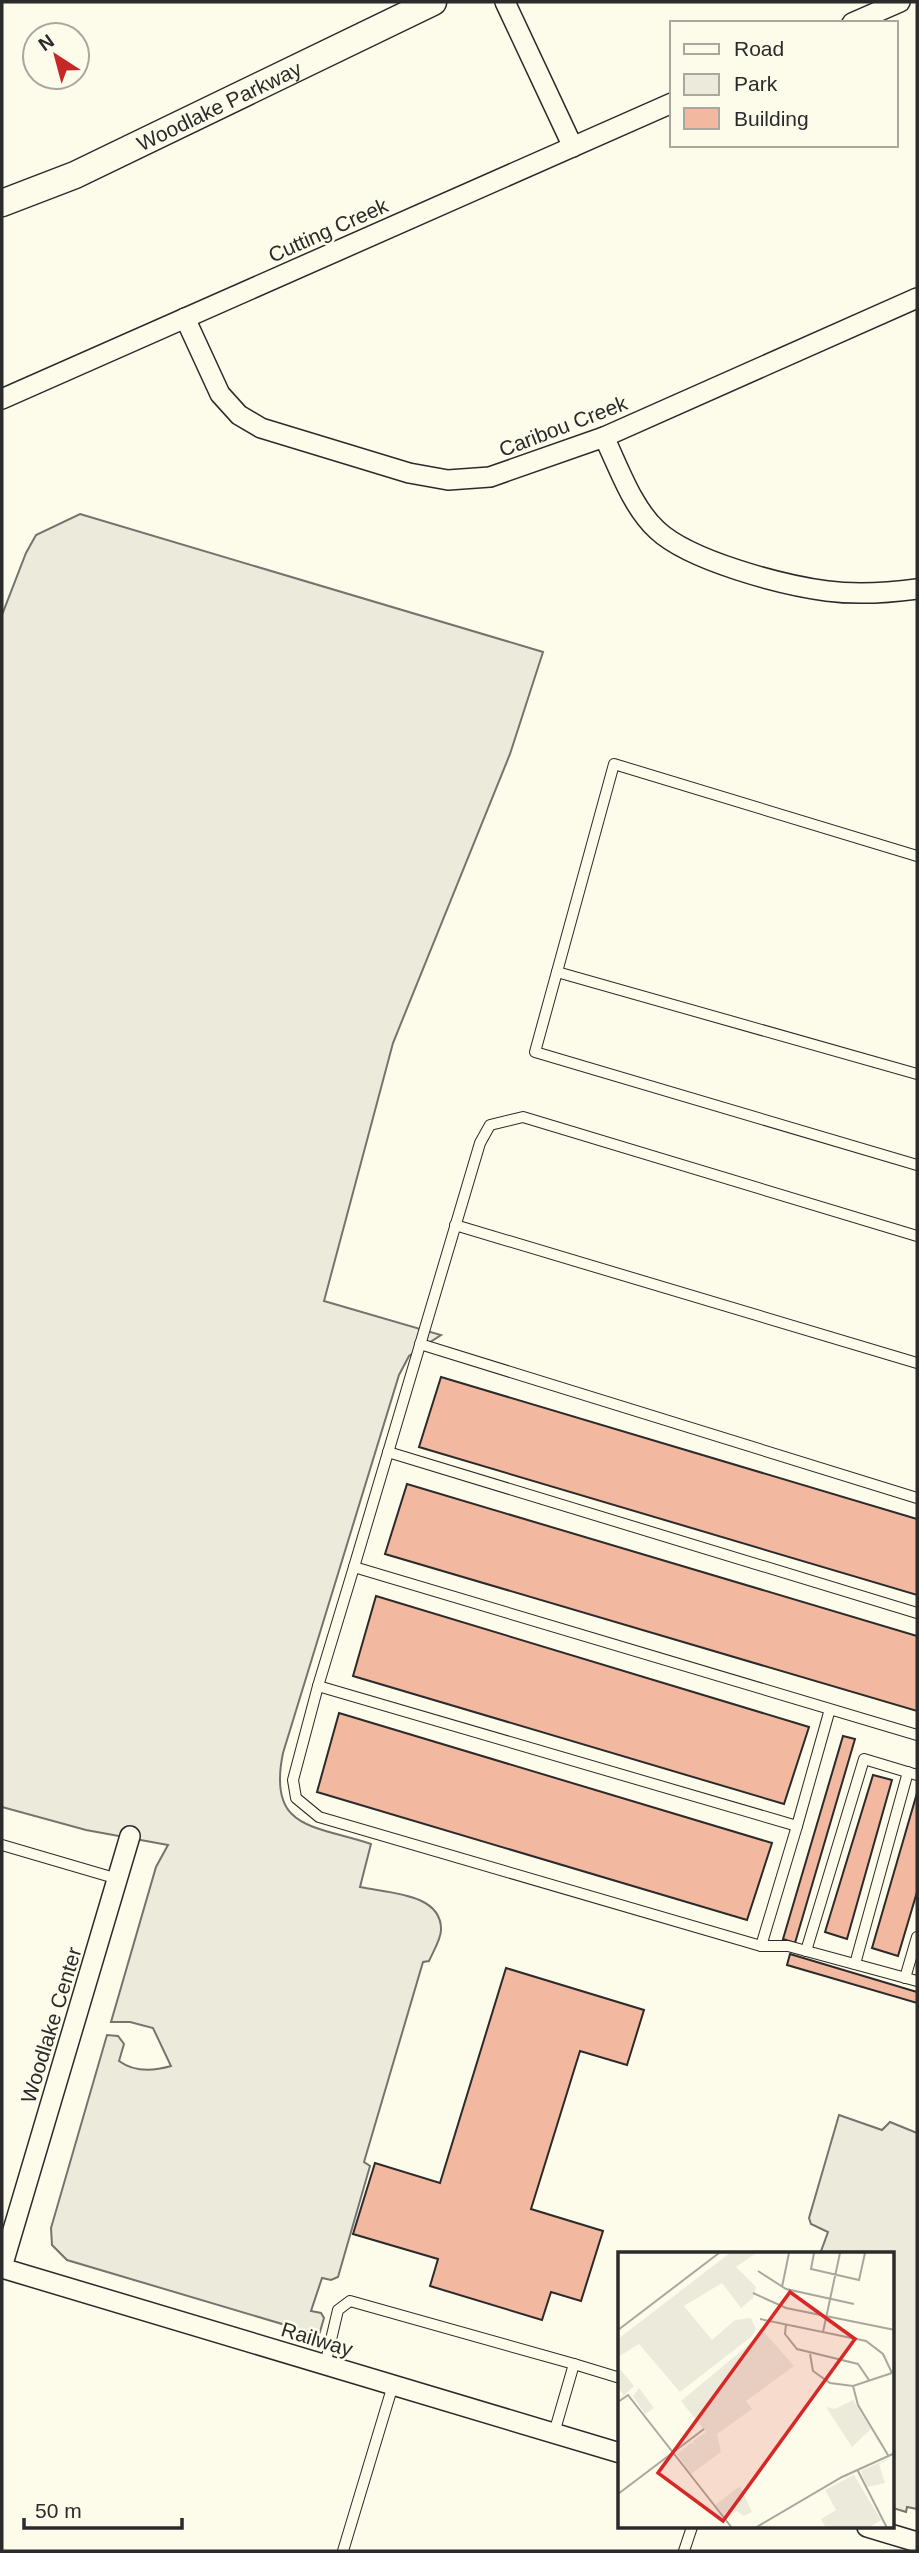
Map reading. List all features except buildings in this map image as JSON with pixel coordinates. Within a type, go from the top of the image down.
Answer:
[{"type":"street","name":"Woodlake Parkway","points":[[2,203],[75,175],[433,2]]},
{"type":"street","points":[[505,2],[573,147]]},
{"type":"street","points":[[857,21],[900,2]]},
{"type":"street","name":"Cutting Creek","points":[[2,399],[670,104]]},
{"type":"street","name":"Caribou Creek","points":[[186,318],[220,394],[239,415],[261,428],[410,473],[447,480],[490,477],[604,438],[917,298]]},
{"type":"street","points":[[604,438],[632,497],[657,530],[692,552],[744,572],[826,591],[881,594],[917,589]]},
{"type":"street","name":"Woodlake Center","points":[[2,2268],[130,1836]]},
{"type":"street","name":"Railway","points":[[2,2268],[618,2452]]},
{"type":"street","points":[[870,2528],[917,2542]]},
{"type":"lane","points":[[917,856],[614,764],[535,1052],[917,1165]]},
{"type":"lane","points":[[557,972],[917,1074]]},
{"type":"lane","points":[[917,1236],[523,1117],[490,1125],[480,1143],[455,1225],[318,1685],[293,1780],[296,1798],[319,1817],[761,1946],[788,1945],[917,1982]]},
{"type":"lane","points":[[455,1225],[917,1363]]},
{"type":"lane","points":[[420,1344],[917,1498]]},
{"type":"lane","points":[[388,1452],[917,1613]]},
{"type":"lane","points":[[354,1567],[917,1735]]},
{"type":"lane","points":[[318,1685],[797,1826]]},
{"type":"lane","points":[[761,1946],[830,1709]]},
{"type":"lane","points":[[806,1951],[864,1759],[913,1774],[855,1964]]},
{"type":"lane","points":[[2,1845],[119,1879]]},
{"type":"lane","points":[[905,1978],[917,1937]]},
{"type":"lane","points":[[325,2365],[338,2311],[350,2301],[618,2377]]},
{"type":"lane","points":[[554,2433],[574,2364]]},
{"type":"lane","points":[[343,2551],[393,2385]]},
{"type":"lane","points":[[684,2551],[692,2528]]},
{"type":"green space","points":[[80,514],[543,652],[510,754],[393,1043],[324,1301],[441,1335],[409,1356],[399,1375],[283,1753],[280,1778],[282,1797],[289,1811],[300,1820],[314,1827],[371,1844],[360,1887],[398,1893],[423,1902],[433,1909],[439,1918],[441,1930],[429,1961],[423,1962],[364,2162],[370,2166],[338,2277],[331,2280],[322,2278],[311,2311],[321,2313],[324,2318],[319,2335],[67,2260],[52,2245],[51,2228],[107,2035],[118,2036],[124,2044],[119,2061],[125,2065],[144,2070],[171,2066],[153,2028],[130,2022],[111,2022],[156,1867],[168,1845],[86,1830],[2,1807],[2,615],[26,553],[36,535]]},
{"type":"green space","points":[[839,2115],[882,2130],[890,2122],[917,2133],[917,2509],[907,2507],[906,2512],[894,2508],[894,2252],[821,2252],[828,2232],[811,2224],[809,2218]]}]
